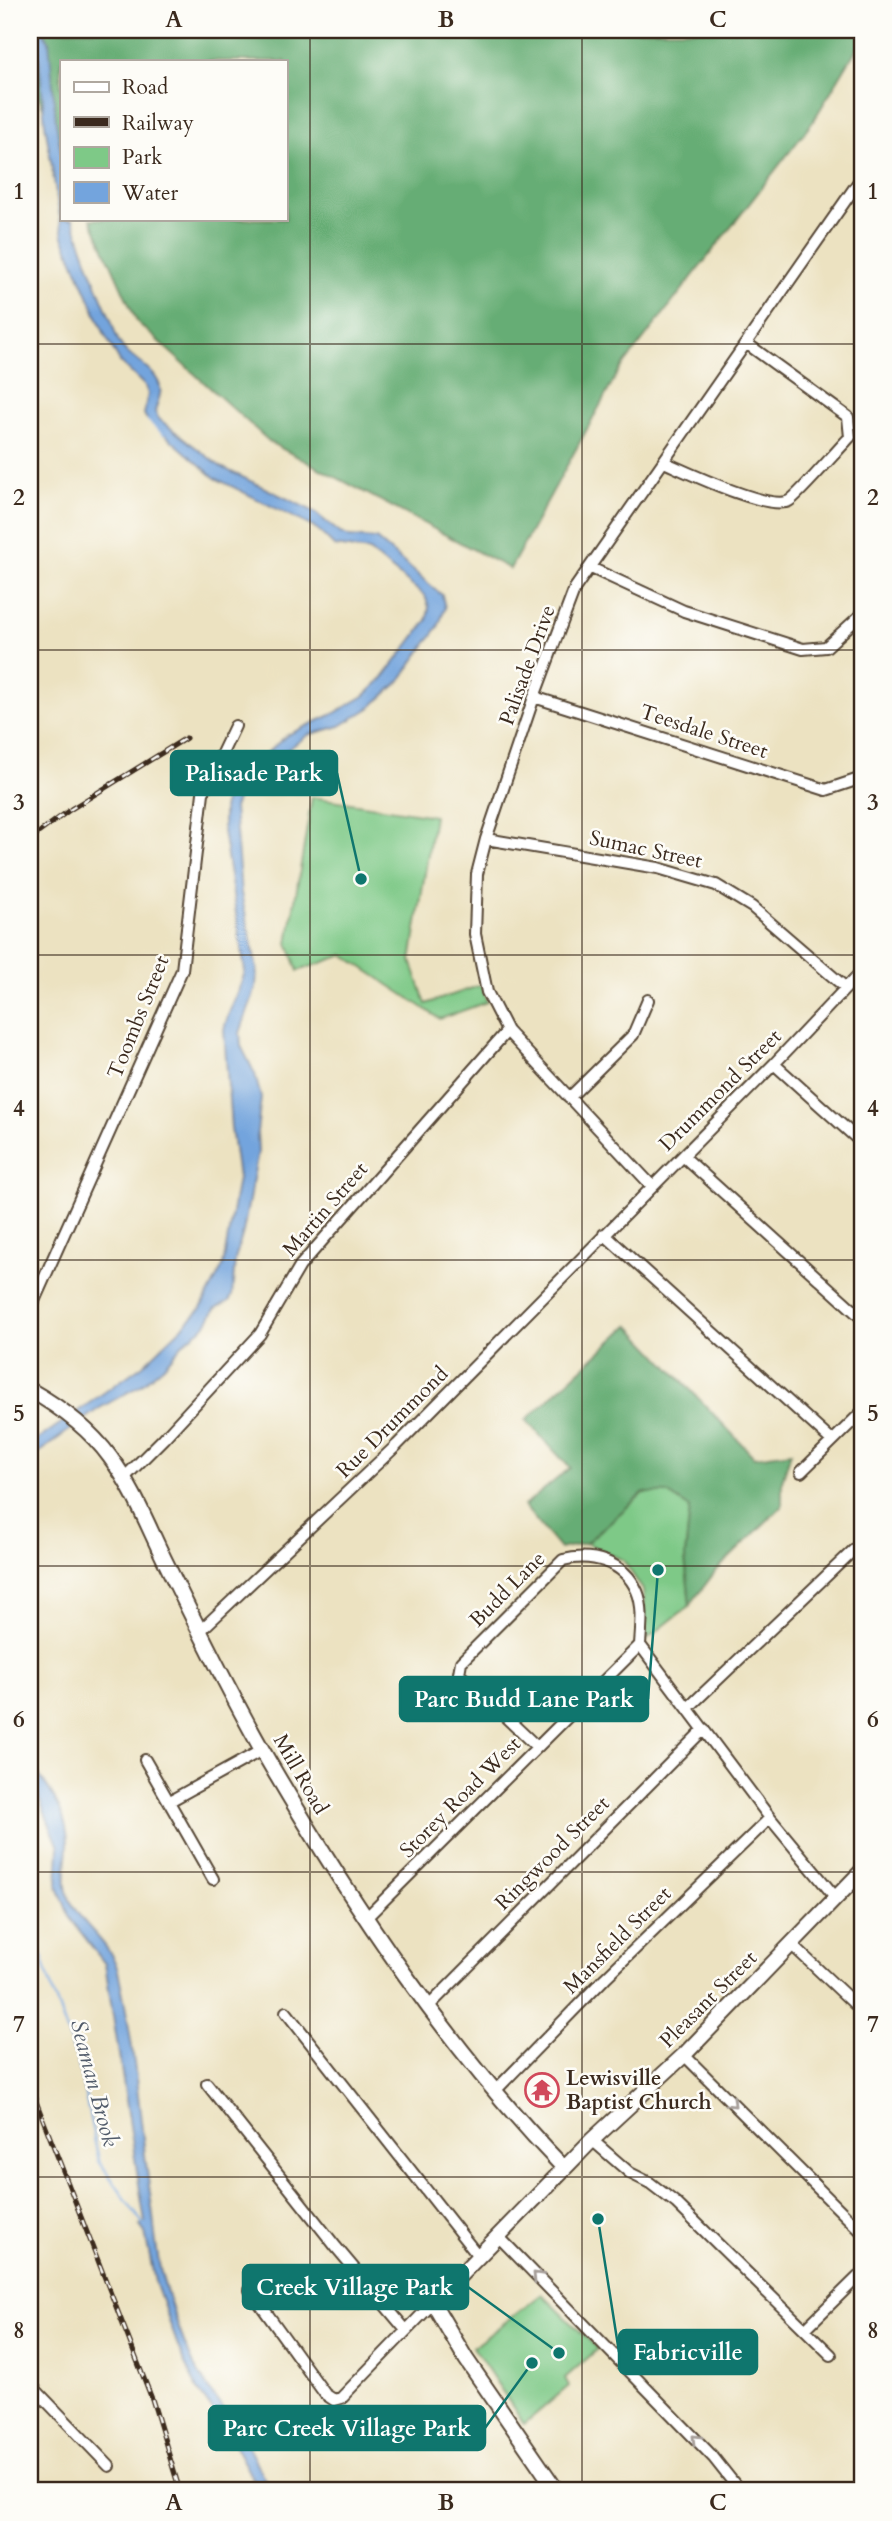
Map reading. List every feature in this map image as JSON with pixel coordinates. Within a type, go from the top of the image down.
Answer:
[{"type":"street","name":"Palisade Drive","points":[[652,1186],[506,1031],[487,992],[475,934],[478,874],[486,839],[534,697],[575,589],[862,177]]},
{"type":"street","points":[[664,462],[771,503],[789,501],[850,438],[848,417],[746,343]]},
{"type":"street","points":[[591,568],[684,611],[803,649],[826,647],[862,614]]},
{"type":"street","name":"Teesdale Street","points":[[534,697],[826,790],[862,778]]},
{"type":"street","name":"Toombs Street","points":[[30,1310],[182,970],[203,793],[235,726]]},
{"type":"street","name":"Sumac Street","points":[[486,839],[658,867],[716,885],[752,907],[846,988]]},
{"type":"street","name":"Drummond Street","points":[[604,1234],[774,1064],[862,971]]},
{"type":"street","points":[[569,1098],[633,1035],[648,1000]]},
{"type":"street","name":"Martin Street","points":[[124,1478],[260,1334],[300,1266],[506,1031]]},
{"type":"street","points":[[774,1064],[862,1143]]},
{"type":"street","points":[[683,1156],[862,1318]]},
{"type":"street","points":[[604,1234],[832,1441]]},
{"type":"street","name":"Rue Drummond","points":[[200,1631],[397,1446],[604,1234]]},
{"type":"street","name":"Mill Road","points":[[30,1390],[57,1406],[98,1443],[124,1478],[262,1750],[314,1839],[429,2006],[494,2092],[564,2168]]},
{"type":"street","points":[[801,1472],[862,1412]]},
{"type":"street","points":[[688,1708],[862,1542]]},
{"type":"street","name":"Budd Lane","points":[[537,1747],[459,1673],[461,1662],[563,1560],[581,1555],[605,1560],[623,1572],[636,1590],[642,1614],[640,1645]]},
{"type":"street","points":[[640,1645],[770,1818],[836,1898]]},
{"type":"street","name":"Storey Road West","points":[[367,1917],[640,1645]]},
{"type":"street","name":"Ringwood Street","points":[[429,2006],[704,1729]]},
{"type":"street","points":[[170,1801],[262,1750]]},
{"type":"street","points":[[145,1760],[213,1879]]},
{"type":"street","name":"Mansfield Street","points":[[494,2092],[770,1818]]},
{"type":"street","name":"Pleasant Street","points":[[250,2290],[325,2394],[334,2400],[341,2398],[564,2168],[684,2055],[862,1871]]},
{"type":"street","points":[[791,1944],[862,2011]]},
{"type":"street","points":[[286,2012],[479,2257]]},
{"type":"street","points":[[684,2055],[862,2232]]},
{"type":"street","points":[[207,2084],[336,2247],[405,2329]]},
{"type":"street","points":[[592,2140],[630,2173],[650,2183],[676,2203],[831,2355]]},
{"type":"street","points":[[498,2236],[713,2457],[740,2491]]},
{"type":"street","points":[[806,2329],[862,2273]]},
{"type":"street","points":[[433,2303],[466,2359],[557,2491]]},
{"type":"street","points":[[30,2384],[109,2466]]},
{"type":"green space","points":[[30,30],[862,30],[862,40],[812,123],[619,371],[510,569],[271,443],[137,322],[91,220],[287,220],[287,60],[60,60],[60,148],[30,77]]},
{"type":"green space","points":[[312,797],[434,816],[411,961],[426,1004],[481,985],[487,1002],[440,1019],[344,955],[298,971],[288,943]]},
{"type":"green space","points":[[629,1325],[754,1457],[791,1452],[782,1481],[782,1506],[715,1572],[690,1605],[685,1557],[690,1508],[667,1493],[643,1493],[586,1543],[560,1549],[524,1506],[570,1468],[526,1420]]},
{"type":"green space","points":[[643,1493],[667,1493],[690,1507],[685,1557],[690,1605],[647,1639],[643,1590],[623,1560],[586,1543]]},
{"type":"green space","points":[[542,2294],[598,2349],[565,2378],[569,2386],[524,2424],[473,2347]]},
{"type":"water","points":[[30,30],[42,30],[49,41],[60,147],[60,218],[45,124],[38,47]]},
{"type":"water","points":[[60,220],[73,220],[119,342],[154,375],[160,385],[155,412],[159,419],[221,467],[313,511],[340,533],[350,537],[376,539],[442,595],[445,608],[438,627],[398,683],[371,707],[340,726],[308,735],[255,773],[241,789],[234,808],[241,893],[257,969],[256,987],[240,1033],[241,1046],[255,1074],[261,1098],[257,1132],[258,1152],[235,1260],[232,1296],[229,1301],[215,1309],[205,1326],[184,1342],[164,1366],[141,1385],[98,1409],[30,1459],[30,1445],[143,1365],[200,1310],[223,1266],[238,1178],[231,1128],[224,1030],[245,971],[223,831],[223,809],[229,786],[287,735],[364,696],[383,678],[427,620],[429,607],[425,596],[369,551],[334,546],[317,529],[215,478],[146,418],[144,414],[148,394],[145,386],[120,362],[105,335],[63,237]]},
{"type":"water","points":[[30,1764],[44,1781],[65,1822],[68,1844],[66,1886],[71,1902],[108,1950],[118,1971],[134,2059],[157,2253],[173,2312],[194,2365],[241,2435],[271,2491],[259,2491],[227,2431],[198,2390],[183,2360],[155,2282],[145,2233],[140,2226],[145,2223],[105,1964],[70,1918],[57,1884],[59,1847],[30,1783]]},
{"type":"waterway","points":[[148,420],[164,434]]},
{"type":"waterway","name":"Seaman Brook","points":[[30,1927],[39,1945],[78,2061],[99,2161],[145,2227]]},
{"type":"railway","points":[[30,839],[71,809],[186,738]]},
{"type":"railway","points":[[30,2086],[152,2399],[180,2491]]},
{"type":"place","name":"Palisade Park","points":[[361,879]]},
{"type":"place","name":"Parc Budd Lane Park","points":[[658,1570]]},
{"type":"place","name":"Lewisville Baptist Church","points":[[542,2090]]},
{"type":"place","name":"Fabricville","points":[[598,2219]]},
{"type":"place","name":"Creek Village Park","points":[[559,2353]]},
{"type":"place","name":"Parc Creek Village Park","points":[[532,2363]]}]
